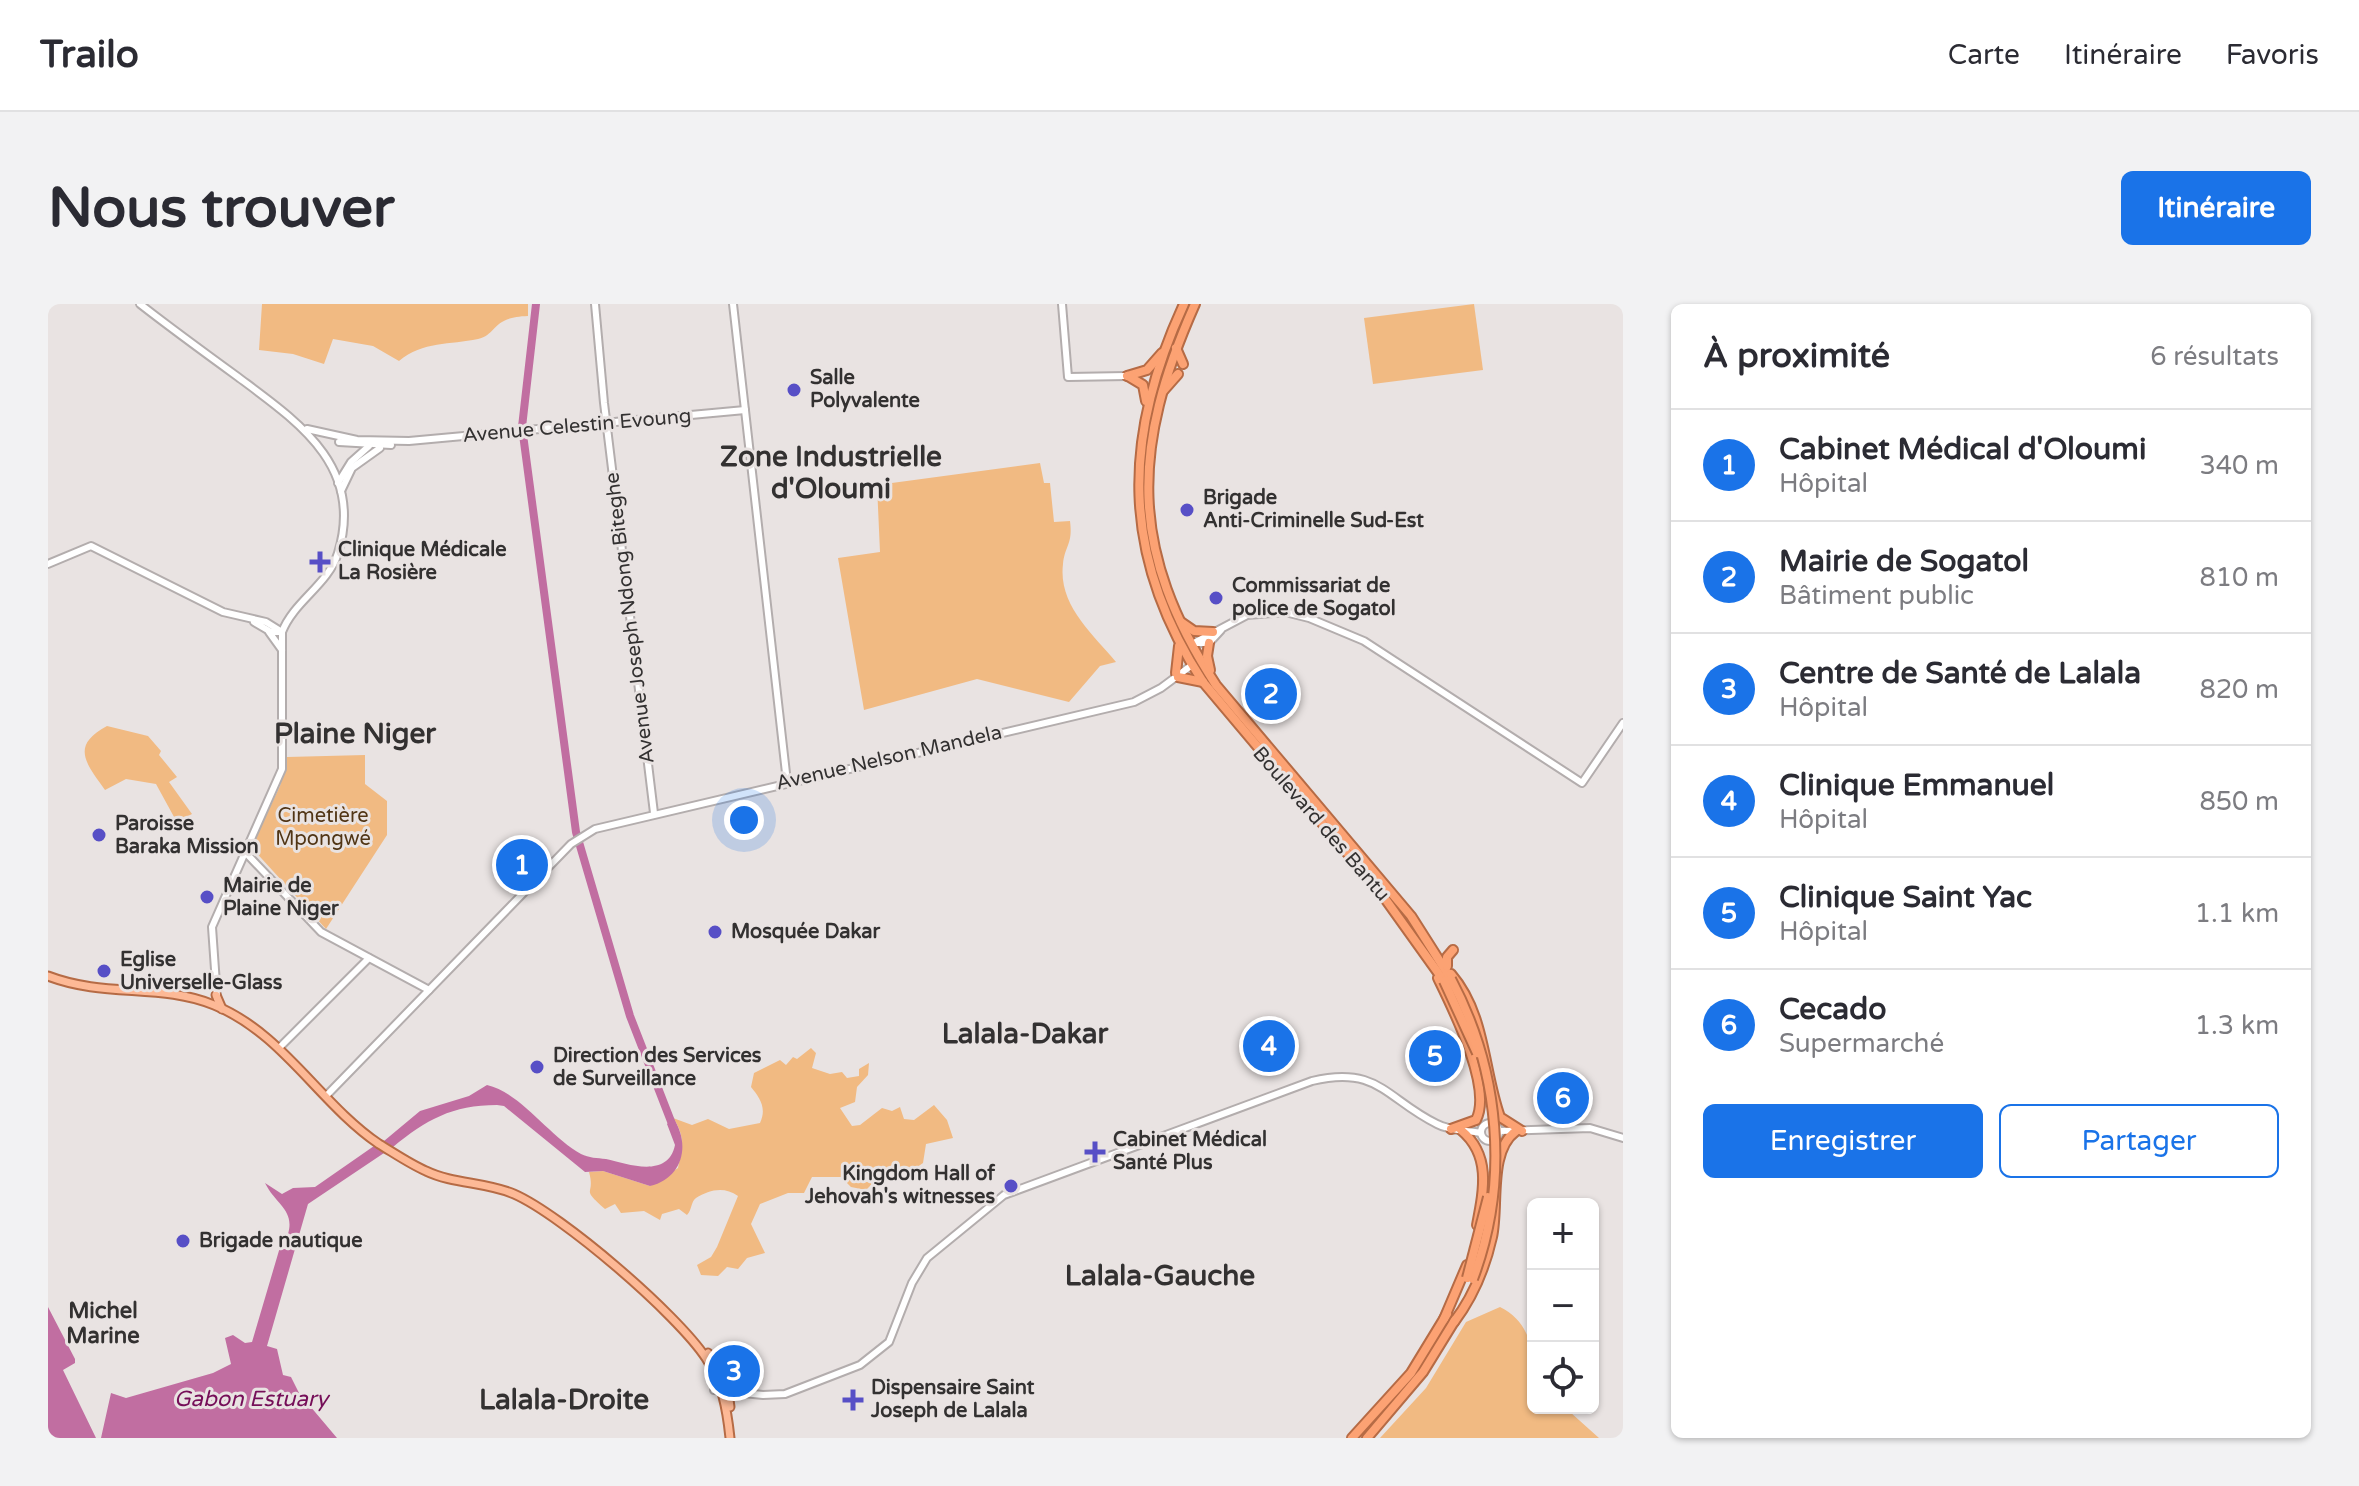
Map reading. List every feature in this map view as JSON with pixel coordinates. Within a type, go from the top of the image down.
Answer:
[{"type":"highway","name":"Boulevard des Bantu","points":[[1184,304],[1165,350],[1147,408],[1137,475],[1141,536],[1157,590],[1179,645],[1190,663],[1394,895],[1446,965],[1450,979]]},
{"type":"highway","name":"Boulevard des Bantu","points":[[1195,304],[1160,395],[1150,440],[1148,502],[1154,547],[1179,620],[1208,680],[1450,979]]},
{"type":"highway","points":[[1176,348],[1183,364]]},
{"type":"highway","points":[[1127,376],[1147,370],[1165,350]]},
{"type":"highway","points":[[1160,395],[1178,374]]},
{"type":"highway","points":[[1127,376],[1143,385],[1147,408]]},
{"type":"highway","points":[[1179,620],[1194,631],[1217,631]]},
{"type":"highway","points":[[1179,645],[1176,676],[1208,680],[1209,643]]},
{"type":"highway","points":[[1414,935],[1464,1037],[1481,1109],[1483,1162],[1474,1240],[1449,1320]]},
{"type":"highway","points":[[1446,965],[1453,950]]},
{"type":"highway","points":[[1352,1438],[1411,1373],[1449,1320],[1467,1304],[1488,1252],[1496,1219],[1499,1162],[1496,1103],[1484,1042],[1450,979]]},
{"type":"highway","points":[[1367,1438],[1423,1372],[1470,1279],[1494,1196],[1494,1115],[1478,1039],[1450,979]]},
{"type":"highway","points":[[1496,1103],[1503,1121],[1516,1131],[1504,1144],[1499,1162]]},
{"type":"highway","points":[[1481,1109],[1472,1123],[1459,1130],[1477,1145],[1483,1162]]},
{"type":"main road","points":[[48,976],[94,990],[162,993],[213,1004],[252,1026],[390,1150],[426,1171],[510,1192],[549,1214],[667,1314],[707,1360],[726,1388]]},
{"type":"main road","points":[[213,1004],[214,994]]},
{"type":"main road","points":[[213,1004],[214,994]]},
{"type":"main road","points":[[418,1166],[503,1185],[541,1204],[670,1311],[700,1343],[722,1374],[731,1434]]},
{"type":"street","points":[[140,304],[309,432],[330,462],[340,494],[341,535],[335,562],[291,616],[282,632],[282,769],[212,927],[217,983],[214,994]]},
{"type":"street","name":"Avenue Joseph Ndong Biteghe","points":[[595,304],[606,423],[654,813]]},
{"type":"street","points":[[733,304],[787,782]]},
{"type":"street","points":[[1062,304],[1069,379],[1127,376]]},
{"type":"street","name":"Avenue Celestin Evoung","points":[[409,441],[745,410]]},
{"type":"street","points":[[309,432],[344,439],[409,441]]},
{"type":"street","points":[[309,432],[370,446],[390,445]]},
{"type":"street","points":[[338,484],[351,462],[380,441]]},
{"type":"street","points":[[340,494],[346,475],[374,449],[409,441]]},
{"type":"street","points":[[48,564],[91,546],[211,606],[282,632]]},
{"type":"street","points":[[1217,631],[1209,643],[1194,643],[1247,615],[1285,612],[1354,637],[1582,783],[1623,723]]},
{"type":"street","points":[[265,624],[291,616]]},
{"type":"street","points":[[265,624],[282,650]]},
{"type":"street","name":"Avenue Nelson Mandela","points":[[327,1095],[571,844],[586,833],[606,824],[1125,704],[1151,694],[1190,663]]},
{"type":"street","points":[[244,851],[321,932],[429,990]]},
{"type":"street","points":[[279,1048],[369,958]]},
{"type":"street","points":[[726,1388],[754,1394],[796,1391],[869,1359],[889,1342],[912,1283],[927,1258],[991,1203],[1028,1184],[1329,1077],[1370,1080],[1435,1124],[1482,1133],[1490,1142],[1498,1132],[1590,1128],[1623,1138]]},
{"type":"street","points":[[1482,1133],[1489,1123],[1498,1132]]},
{"type":"green space","points":[[262,304],[528,304],[528,316],[507,319],[484,337],[427,347],[399,361],[373,346],[333,339],[324,364],[293,354],[259,350]]},
{"type":"green space","points":[[1474,304],[1483,370],[1373,384],[1364,318]]},
{"type":"green space","points":[[1040,463],[1044,483],[1050,483],[1054,522],[1070,521],[1063,564],[1066,593],[1079,618],[1116,662],[1100,666],[1069,702],[977,679],[864,710],[838,558],[880,552],[877,485]]},
{"type":"green space","points":[[107,726],[148,736],[161,751],[159,755],[177,777],[169,782],[192,814],[182,819],[179,826],[156,784],[126,779],[105,790],[88,763],[85,748],[96,733]]},
{"type":"green space","name":"Cimetière Mpongwé","points":[[365,755],[365,784],[387,801],[387,835],[326,929],[251,847],[280,786],[287,757]]},
{"type":"green space","points":[[811,1048],[816,1053],[812,1068],[830,1074],[842,1072],[847,1078],[859,1076],[859,1069],[869,1063],[868,1075],[857,1087],[855,1102],[840,1108],[852,1126],[860,1125],[882,1108],[892,1111],[900,1107],[904,1119],[914,1120],[934,1105],[947,1120],[953,1138],[926,1144],[923,1163],[901,1175],[885,1171],[866,1190],[851,1187],[841,1177],[812,1177],[804,1193],[788,1193],[760,1204],[751,1224],[765,1253],[747,1258],[738,1269],[727,1267],[718,1276],[701,1275],[697,1265],[711,1257],[717,1247],[738,1196],[722,1190],[711,1191],[694,1199],[687,1215],[679,1209],[662,1214],[660,1220],[644,1211],[621,1213],[615,1204],[605,1209],[590,1194],[589,1172],[603,1171],[650,1186],[678,1168],[681,1137],[673,1118],[692,1125],[708,1119],[729,1129],[760,1123],[762,1104],[751,1087],[754,1073],[780,1060],[786,1065],[793,1057],[797,1059]]},
{"type":"green space","points":[[1500,1307],[1513,1315],[1527,1335],[1527,1414],[1572,1414],[1599,1438],[1380,1438],[1426,1388],[1466,1322]]},
{"type":"water","points":[[487,1085],[511,1096],[581,1154],[636,1166],[656,1166],[671,1156],[675,1145],[667,1124],[673,1118],[682,1138],[681,1159],[670,1176],[650,1186],[603,1171],[585,1172],[504,1106],[497,1105],[466,1108],[440,1116],[393,1147],[384,1141],[420,1111],[469,1096]]},
{"type":"water","name":"Gabon Estuary","points":[[374,1146],[384,1153],[308,1204],[267,1346],[277,1349],[283,1375],[291,1377],[299,1393],[337,1438],[101,1438],[111,1393],[126,1398],[213,1373],[231,1364],[225,1338],[233,1335],[245,1343],[252,1342],[289,1226],[287,1213],[265,1183],[282,1194],[293,1188],[315,1187]]},
{"type":"water","points":[[48,1307],[75,1359],[75,1363],[63,1370],[96,1438],[48,1438]]},
{"type":"waterway","points":[[536,304],[522,427],[576,832],[630,1016],[674,1129]]},
{"type":"place","name":"Salle Polyvalente","points":[[794,390]]},
{"type":"place","name":"Brigade Anti-Criminelle Sud-Est","points":[[1187,510]]},
{"type":"place","name":"Clinique Médicale La Rosière","points":[[320,562]]},
{"type":"place","name":"Commissariat de police de Sogatol","points":[[1216,598]]},
{"type":"place","name":"Mairie de Sogatol","points":[[1271,694]]},
{"type":"place","name":"Paroisse Baraka Mission","points":[[99,835]]},
{"type":"place","name":"Cabinet Médical d'Oloumi","points":[[522,865]]},
{"type":"place","name":"Mairie de Plaine Niger","points":[[207,897]]},
{"type":"place","name":"Mosquée Dakar","points":[[715,932]]},
{"type":"place","name":"Eglise Universelle-Glass","points":[[104,971]]},
{"type":"place","name":"Clinique Emmanuel","points":[[1269,1046]]},
{"type":"place","name":"Clinique Saint Yac","points":[[1435,1056]]},
{"type":"place","name":"Direction des Services de Surveillance","points":[[537,1067]]},
{"type":"place","name":"Cecado","points":[[1563,1098]]},
{"type":"place","name":"Cabinet Médical Santé Plus","points":[[1095,1152]]},
{"type":"place","name":"Kingdom Hall of Jehovah's witnesses","points":[[1011,1186]]},
{"type":"place","name":"Brigade nautique","points":[[183,1241]]},
{"type":"place","name":"Centre de Santé de Lalala","points":[[734,1371]]},
{"type":"place","name":"Dispensaire Saint Joseph de Lalala","points":[[853,1400]]},
{"type":"district","name":"Zone Industrielle d'Oloumi","points":[[831,473]]},
{"type":"district","name":"Plaine Niger","points":[[355,734]]},
{"type":"district","name":"Lalala-Dakar","points":[[1025,1034]]},
{"type":"district","name":"Lalala-Gauche","points":[[1160,1276]]},
{"type":"district","name":"Michel Marine","points":[[103,1324]]},
{"type":"district","name":"Lalala-Droite","points":[[564,1400]]}]
